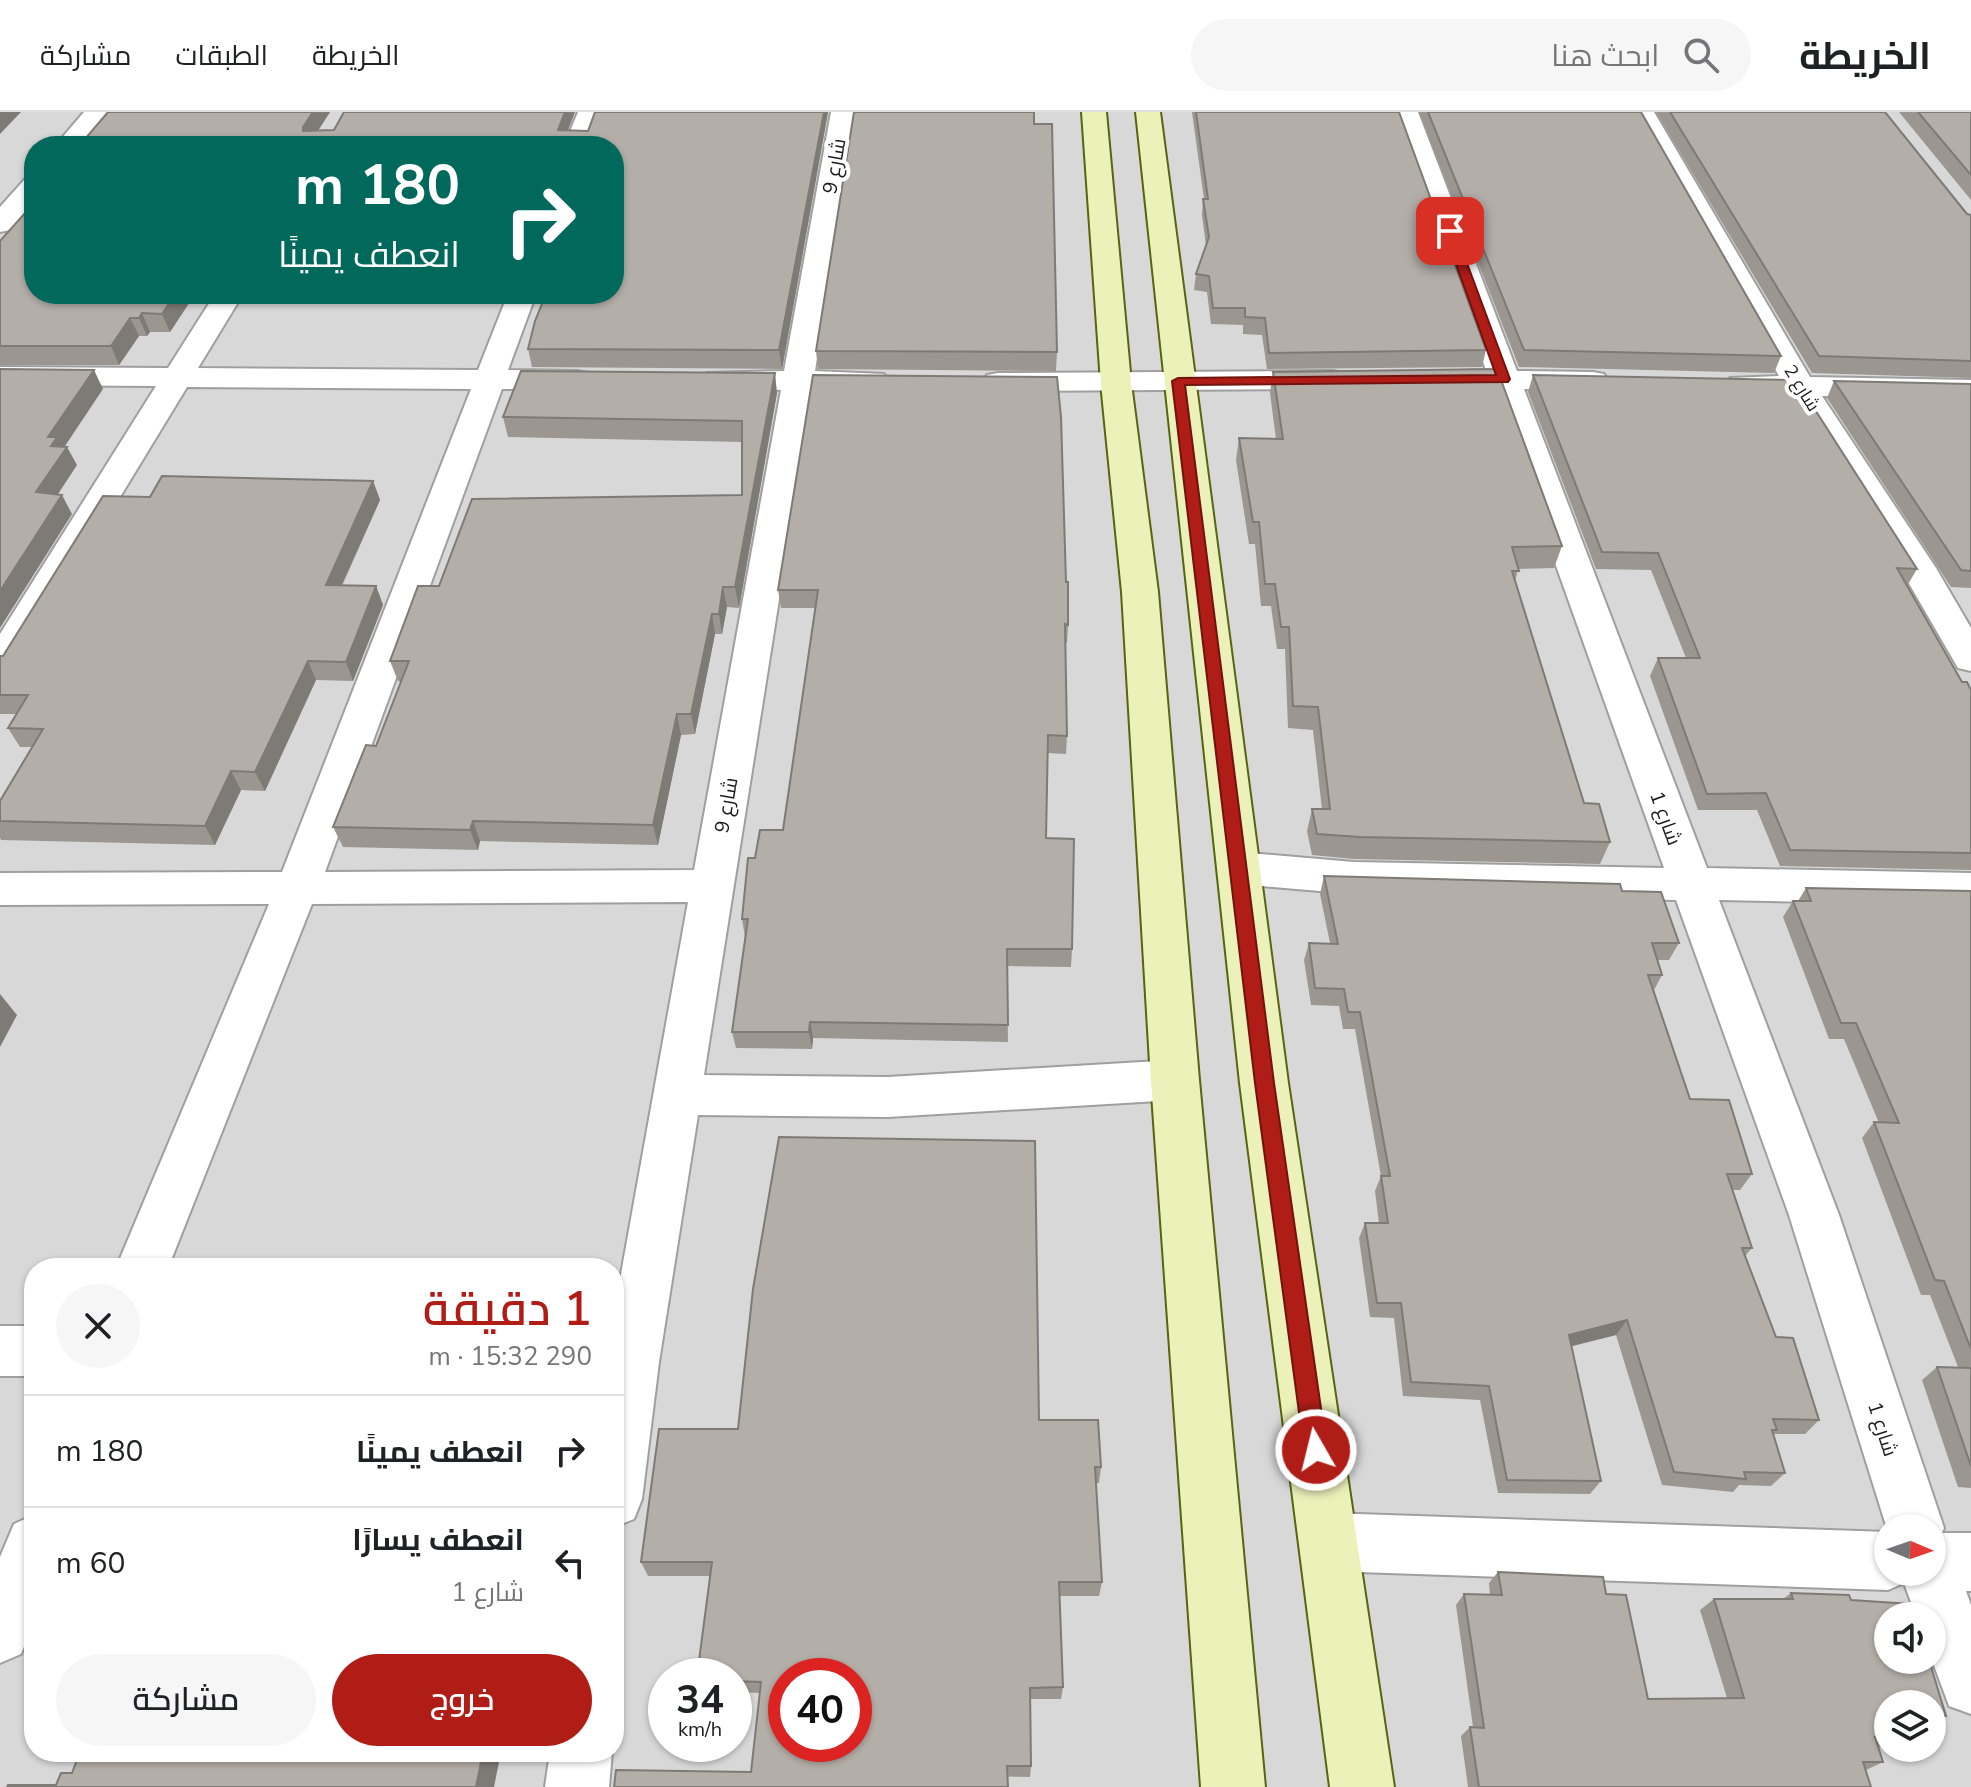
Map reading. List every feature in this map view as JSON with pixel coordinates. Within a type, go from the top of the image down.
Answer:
[{"type":"street","points":[[77,136],[97,112]]},
{"type":"street","points":[[581,136],[590,112]]},
{"type":"street","name":"شارع 9","points":[[624,1357],[677,1095],[843,112]]},
{"type":"street","points":[[1094,112],[1116,383],[1140,592],[1175,1080],[1233,1787]]},
{"type":"street","points":[[1148,112],[1266,1098],[1362,1787]]},
{"type":"street","name":"شارع 1","points":[[1406,112],[1814,1215],[1910,1514]]},
{"type":"street","name":"شارع 2","points":[[1642,112],[1800,386],[1918,568],[1971,659]]},
{"type":"street","points":[[0,224],[24,196]]},
{"type":"street","points":[[0,664],[223,304]]},
{"type":"street","points":[[146,1258],[297,889],[518,304]]},
{"type":"street","points":[[0,376],[613,380]]},
{"type":"street","points":[[690,380],[909,381]]},
{"type":"street","points":[[973,382],[1364,380]]},
{"type":"street","points":[[1411,380],[1628,382]]},
{"type":"street","points":[[1706,384],[1971,389]]},
{"type":"street","points":[[1238,868],[1354,878],[1971,889]]},
{"type":"street","points":[[0,889],[712,886]]},
{"type":"street","points":[[677,1095],[888,1097],[1175,1080]]},
{"type":"street","points":[[0,1351],[24,1351]]},
{"type":"street","points":[[1329,1542],[1874,1561]]},
{"type":"street","points":[[1946,1562],[1971,1562]]},
{"type":"street","points":[[0,1633],[24,1570]]},
{"type":"street","points":[[1934,1586],[1971,1684]]},
{"type":"street","points":[[577,1787],[580,1762]]},
{"type":"shaded area","points":[[0,112],[1971,112],[1971,1787],[0,1787]]},
{"type":"building","points":[[108,112],[313,112],[303,131],[334,130],[344,112],[565,112],[558,130],[588,131],[595,112],[824,112],[779,350],[528,349],[542,304],[624,304],[624,136],[88,136]]},
{"type":"building","points":[[854,112],[1034,112],[1034,124],[1052,124],[1057,352],[816,351]]},
{"type":"building","points":[[1196,112],[1399,112],[1486,350],[1269,353],[1265,318],[1245,317],[1245,308],[1213,308],[1209,276],[1196,274],[1209,237],[1203,199],[1208,199]]},
{"type":"building","points":[[1428,112],[1641,112],[1781,356],[1524,350]]},
{"type":"building","points":[[1670,112],[1885,112],[1967,214],[1971,215],[1971,361],[1819,356]]},
{"type":"building","points":[[1918,112],[1971,112],[1971,175]]},
{"type":"building","points":[[24,214],[24,304],[168,304],[162,314],[142,313],[139,318],[130,318],[111,346],[0,346],[0,241]]},
{"type":"building","points":[[0,369],[94,370],[48,437],[57,437],[51,446],[67,447],[36,492],[62,495],[0,591]]},
{"type":"building","points":[[1497,369],[1562,546],[1512,547],[1519,571],[1512,571],[1584,803],[1599,804],[1610,842],[1317,834],[1312,809],[1330,809],[1318,707],[1293,706],[1289,627],[1281,627],[1275,584],[1265,584],[1259,522],[1253,522],[1239,438],[1283,439],[1273,372]]},
{"type":"building","points":[[521,371],[775,373],[735,587],[723,587],[719,614],[712,614],[691,714],[677,714],[653,825],[473,821],[470,830],[333,827],[366,745],[376,746],[409,661],[390,661],[418,586],[439,586],[472,499],[742,495],[742,421],[503,417]]},
{"type":"building","points":[[813,375],[1057,377],[1068,582],[1068,625],[1065,624],[1067,736],[1048,735],[1046,838],[1074,839],[1072,949],[1007,949],[1008,1025],[810,1022],[809,1032],[732,1032],[748,919],[742,919],[748,858],[755,858],[760,830],[783,830],[818,590],[778,590]]},
{"type":"building","points":[[1533,375],[1796,380],[1917,569],[1897,568],[1962,682],[1967,682],[1971,690],[1971,853],[1790,850],[1766,793],[1707,794],[1658,658],[1700,658],[1658,553],[1602,552]]},
{"type":"building","points":[[1834,381],[1971,384],[1971,571],[1961,570]]},
{"type":"building","points":[[162,476],[373,481],[326,585],[376,586],[346,662],[308,661],[255,772],[231,771],[205,826],[0,821],[0,801],[43,729],[8,728],[28,695],[0,695],[0,656],[3,656],[103,496],[150,497]]},
{"type":"building","points":[[1324,876],[1620,884],[1622,891],[1661,892],[1679,943],[1652,943],[1662,975],[1648,975],[1690,1099],[1729,1100],[1752,1174],[1727,1174],[1752,1248],[1742,1248],[1776,1337],[1793,1338],[1819,1420],[1773,1419],[1777,1430],[1772,1430],[1785,1473],[1744,1472],[1746,1479],[1674,1472],[1627,1320],[1569,1335],[1601,1481],[1507,1480],[1489,1386],[1411,1382],[1401,1303],[1377,1303],[1365,1223],[1388,1223],[1381,1176],[1390,1176],[1360,1012],[1348,1012],[1344,989],[1315,988],[1309,943],[1338,944]]},
{"type":"building","points":[[1806,888],[1971,891],[1971,1349],[1944,1281],[1935,1280],[1874,1122],[1899,1123],[1856,1023],[1841,1023],[1793,901],[1811,901]]},
{"type":"building","points":[[779,1137],[1035,1141],[1039,1420],[1098,1420],[1101,1467],[1095,1467],[1102,1582],[1059,1582],[1063,1687],[1030,1688],[1031,1766],[1007,1766],[1008,1787],[614,1787],[616,1770],[751,1772],[761,1682],[752,1682],[752,1658],[699,1658],[712,1562],[641,1562],[659,1429],[738,1429],[753,1289]]},
{"type":"building","points":[[1937,1367],[1971,1368],[1971,1466]]},
{"type":"building","points":[[1498,1572],[1603,1577],[1606,1594],[1626,1595],[1648,1699],[1744,1698],[1714,1599],[1793,1599],[1791,1593],[1849,1595],[1851,1600],[1881,1602],[1874,1602],[1874,1674],[1933,1674],[1938,1690],[1874,1690],[1874,1762],[1863,1762],[1871,1787],[1479,1787],[1470,1727],[1484,1728],[1464,1594],[1502,1595]]},
{"type":"building","points":[[76,1762],[481,1762],[476,1787],[7,1787],[56,1785],[61,1773],[72,1773]]},
{"type":"route","points":[[1316,1450],[1264,1083],[1178,381],[1504,379],[1450,231]]}]
